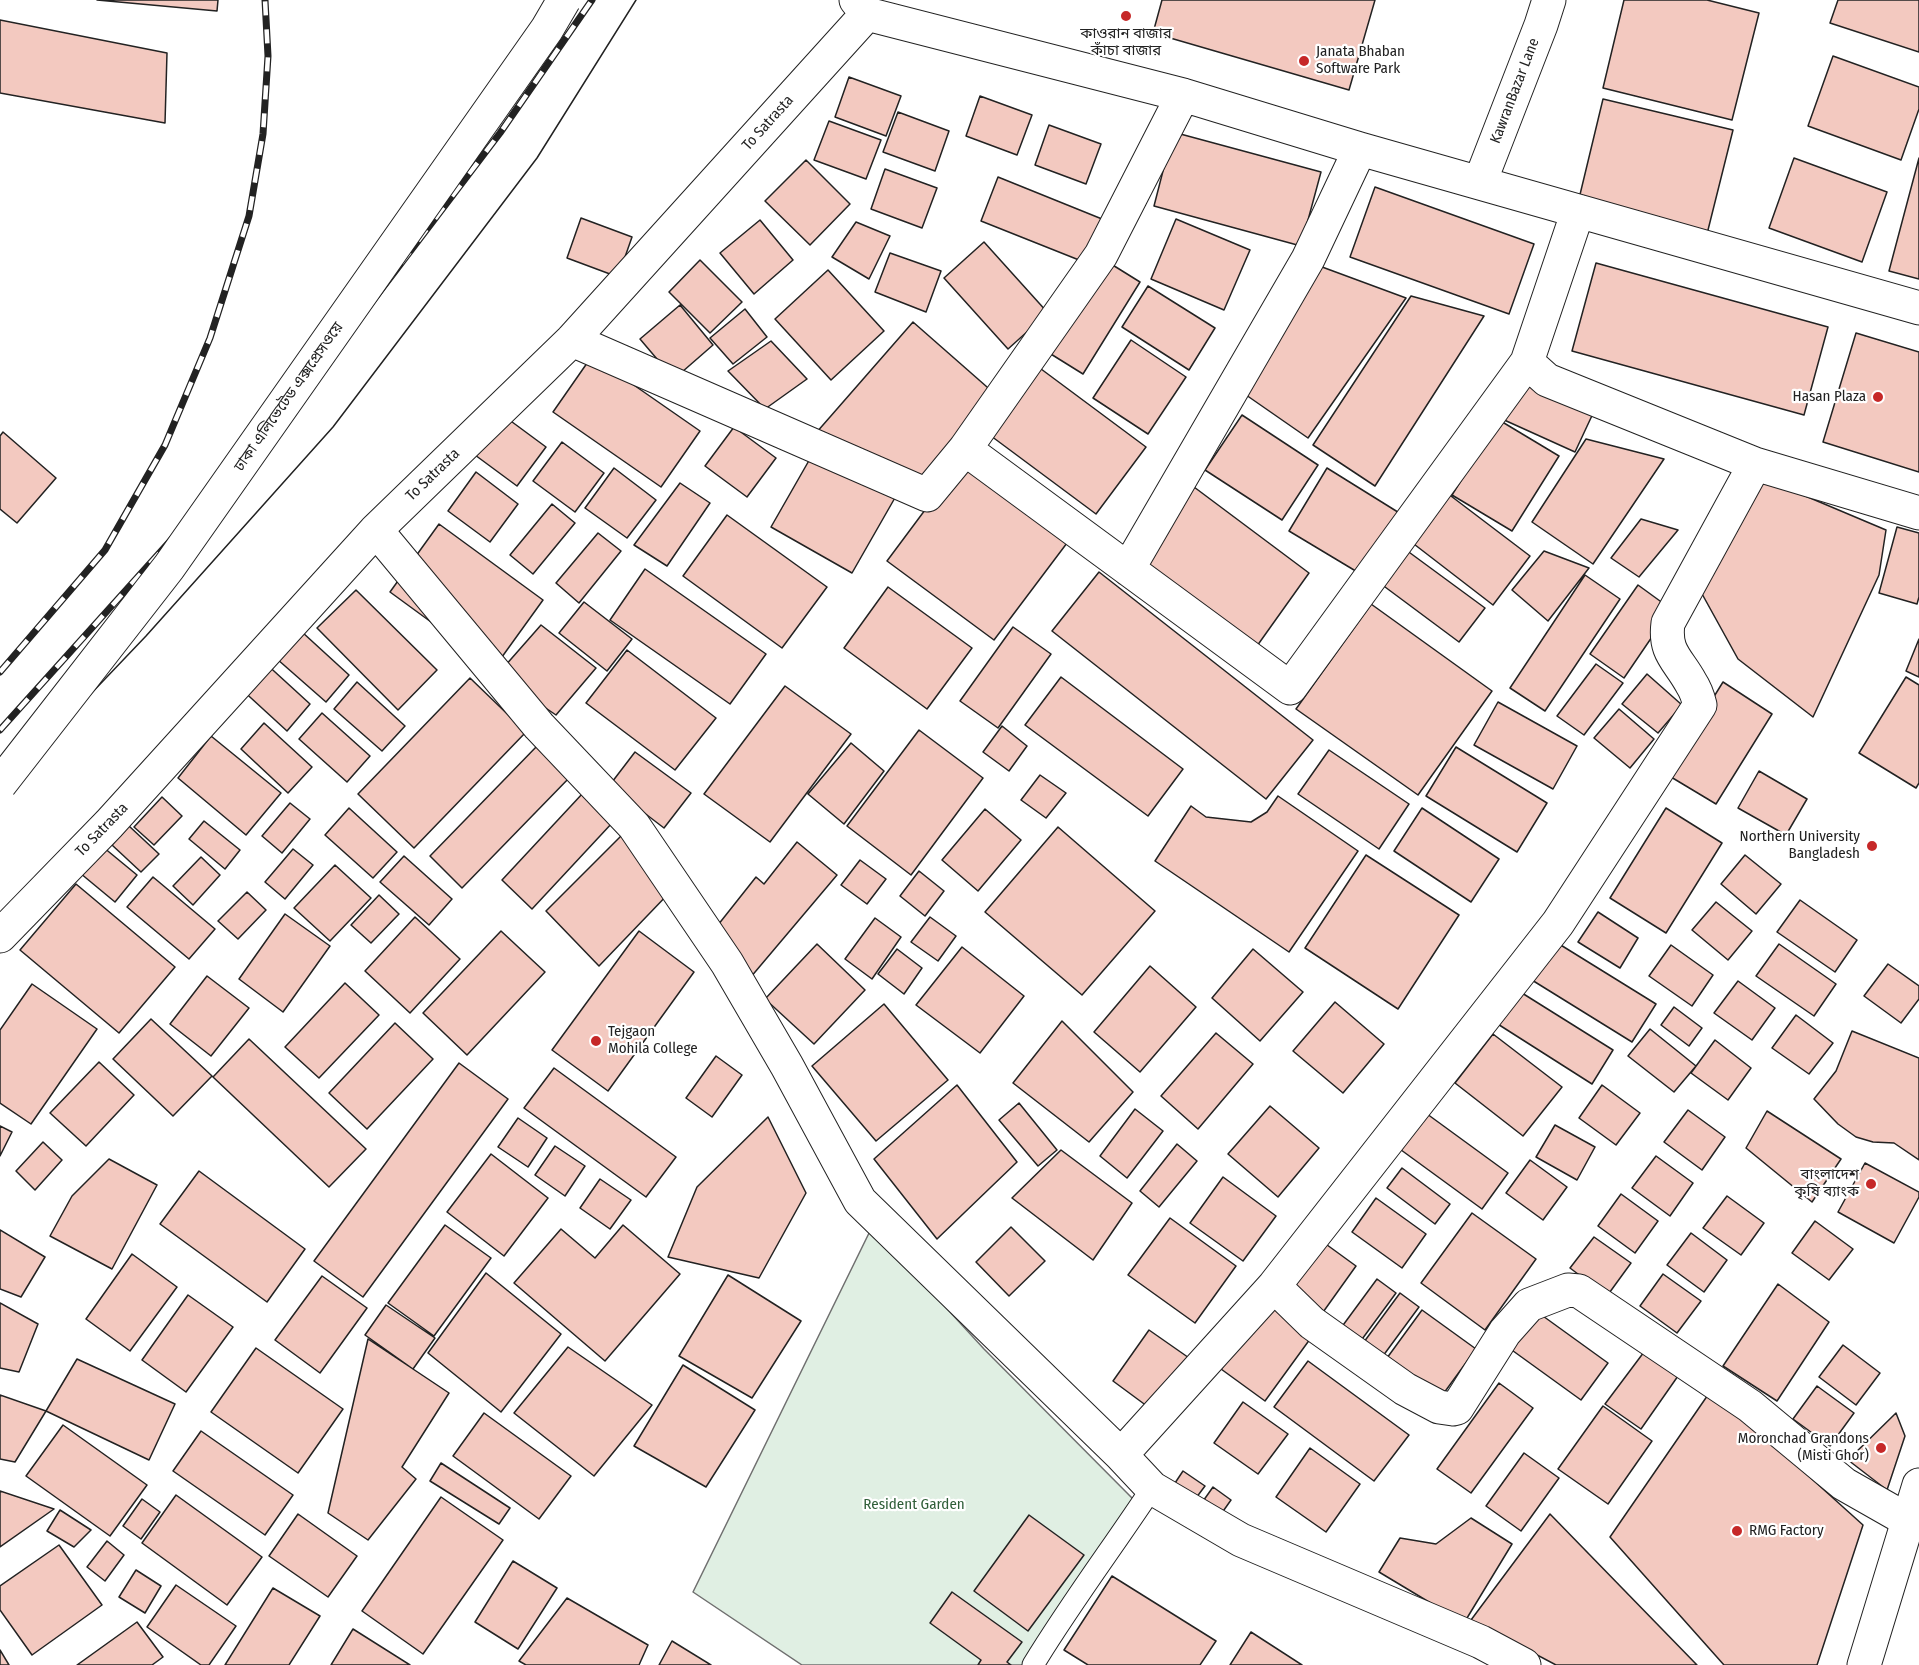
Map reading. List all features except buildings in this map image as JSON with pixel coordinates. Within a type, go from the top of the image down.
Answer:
[{"type":"main road","name":"ঢাকা এলিভেটেড এক্সপ্রেসওয়ে","points":[[0,784],[169,567],[547,29],[564,0]]},
{"type":"main road","name":"KawranBazar Lane","points":[[1480,182],[1549,0]]},
{"type":"main road","points":[[861,7],[1183,95],[1360,149],[1919,308]]},
{"type":"main road","name":"To Satrasta","points":[[0,936],[110,824],[376,531],[572,340],[861,7]]},
{"type":"main road","points":[[572,340],[927,495],[965,449],[1101,255],[1183,95]]},
{"type":"main road","points":[[1128,569],[1308,259],[1360,149]]},
{"type":"main road","points":[[965,449],[1290,688],[1527,362],[1578,212]]},
{"type":"main road","points":[[1527,362],[1547,380],[1755,464],[1919,513]]},
{"type":"main road","points":[[1121,1455],[1274,1286],[1558,923],[1701,705],[1691,682],[1675,660],[1666,637],[1668,622],[1755,464]]},
{"type":"main road","points":[[376,531],[539,726],[634,826],[727,963],[787,1066],[860,1201],[1121,1455],[1152,1488],[1241,1540],[1481,1642],[1524,1665]]},
{"type":"main road","points":[[1274,1286],[1312,1323],[1405,1389],[1439,1407],[1453,1409],[1457,1408],[1505,1332],[1529,1305],[1568,1290],[1579,1291],[1750,1406],[1845,1484],[1909,1521]]},
{"type":"main road","points":[[1864,1665],[1919,1485]]},
{"type":"lane","points":[[1033,1665],[1152,1488]]},
{"type":"green space","name":"Resident Garden","points":[[872,1227],[984,1349],[1133,1499],[1025,1665],[802,1665],[693,1592]]},
{"type":"tram line","points":[[0,789],[146,636],[333,427],[537,158],[636,0]]},
{"type":"railway","points":[[0,672],[105,550],[165,445],[210,338],[249,216],[263,134],[268,56],[265,0]]},
{"type":"railway","points":[[0,730],[299,398],[500,133],[592,0]]},
{"type":"place","name":"কাওরান বাজার কাঁচা বাজার","points":[[1126,16]]},
{"type":"place","name":"Janata Bhaban Software Park","points":[[1304,61]]},
{"type":"place","name":"Hasan Plaza","points":[[1878,397]]},
{"type":"place","name":"Northern University Bangladesh","points":[[1872,846]]},
{"type":"place","name":"Tejgaon Mohila College","points":[[596,1041]]},
{"type":"place","name":"বাংলাদেশ কৃষি ব্যাংক","points":[[1871,1184]]},
{"type":"place","name":"Moronchad Grandons (Misti Ghor)","points":[[1881,1448]]},
{"type":"place","name":"RMG Factory","points":[[1737,1531]]}]
